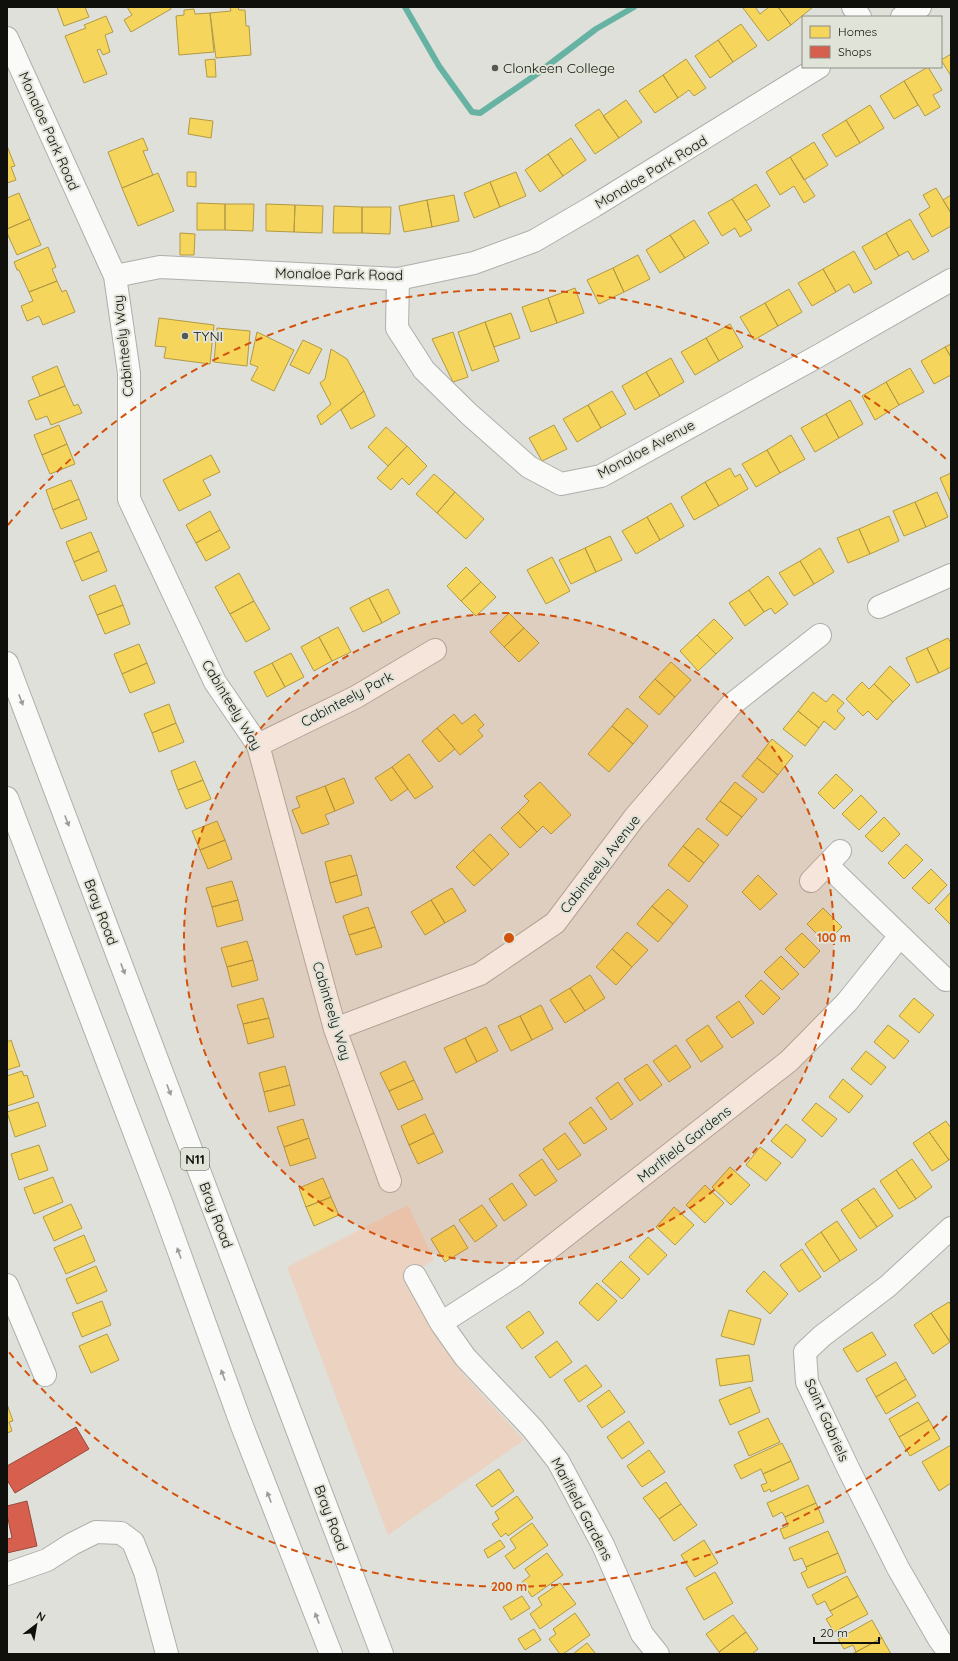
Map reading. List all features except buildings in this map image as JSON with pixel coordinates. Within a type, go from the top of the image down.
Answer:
[{"type":"main road","points":[[853,7],[859,16]]},
{"type":"main road","points":[[904,16],[920,7]]},
{"type":"main road","name":"Monaloe Park Road","points":[[7,38],[115,276],[160,267],[398,278],[474,263],[534,240],[601,202],[817,68]]},
{"type":"main road","name":"Cabinteely Way","points":[[115,276],[129,373],[129,499],[215,682],[258,745],[334,1029],[390,1181]]},
{"type":"main road","name":"Monaloe Avenue","points":[[398,278],[396,328],[424,370],[468,414],[529,467],[561,484],[601,476],[820,355],[951,280]]},
{"type":"main road","points":[[879,607],[951,575]]},
{"type":"main road","name":"Cabinteely Avenue","points":[[334,1029],[480,974],[555,923],[634,818],[731,705],[820,635]]},
{"type":"main road","name":"Cabinteely Park","points":[[258,745],[356,697],[435,650]]},
{"type":"main road","name":"Bray Road","points":[[7,663],[382,1654]]},
{"type":"main road","points":[[7,798],[162,1205],[242,1426],[331,1654]]},
{"type":"main road","points":[[811,881],[834,858],[900,936],[946,980]]},
{"type":"main road","name":"Marlfield Gardens","points":[[441,1323],[514,1276],[789,1061],[847,1002],[900,936]]},
{"type":"main road","name":"Saint Gabriels","points":[[950,1654],[940,1640],[898,1568],[848,1468],[807,1382],[805,1352],[822,1336],[888,1286],[951,1228]]},
{"type":"main road","name":"Marlfield Gardens","points":[[415,1276],[441,1323],[465,1357],[533,1429],[558,1461],[603,1545],[642,1634],[658,1654]]},
{"type":"main road","points":[[7,1285],[45,1375]]},
{"type":"main road","points":[[7,1574],[47,1560],[72,1544],[96,1532],[122,1533],[133,1542],[145,1572],[167,1654]]},
{"type":"shaded area","points":[[408,1205],[434,1260],[407,1276],[429,1326],[464,1375],[524,1440],[388,1535],[287,1267]]},
{"type":"waterway","points":[[405,7],[439,66],[472,112],[480,113],[534,76],[596,29],[634,7]]},
{"type":"place","name":"Clonkeen College","points":[[495,68]]},
{"type":"place","name":"TYNI","points":[[185,336]]}]
